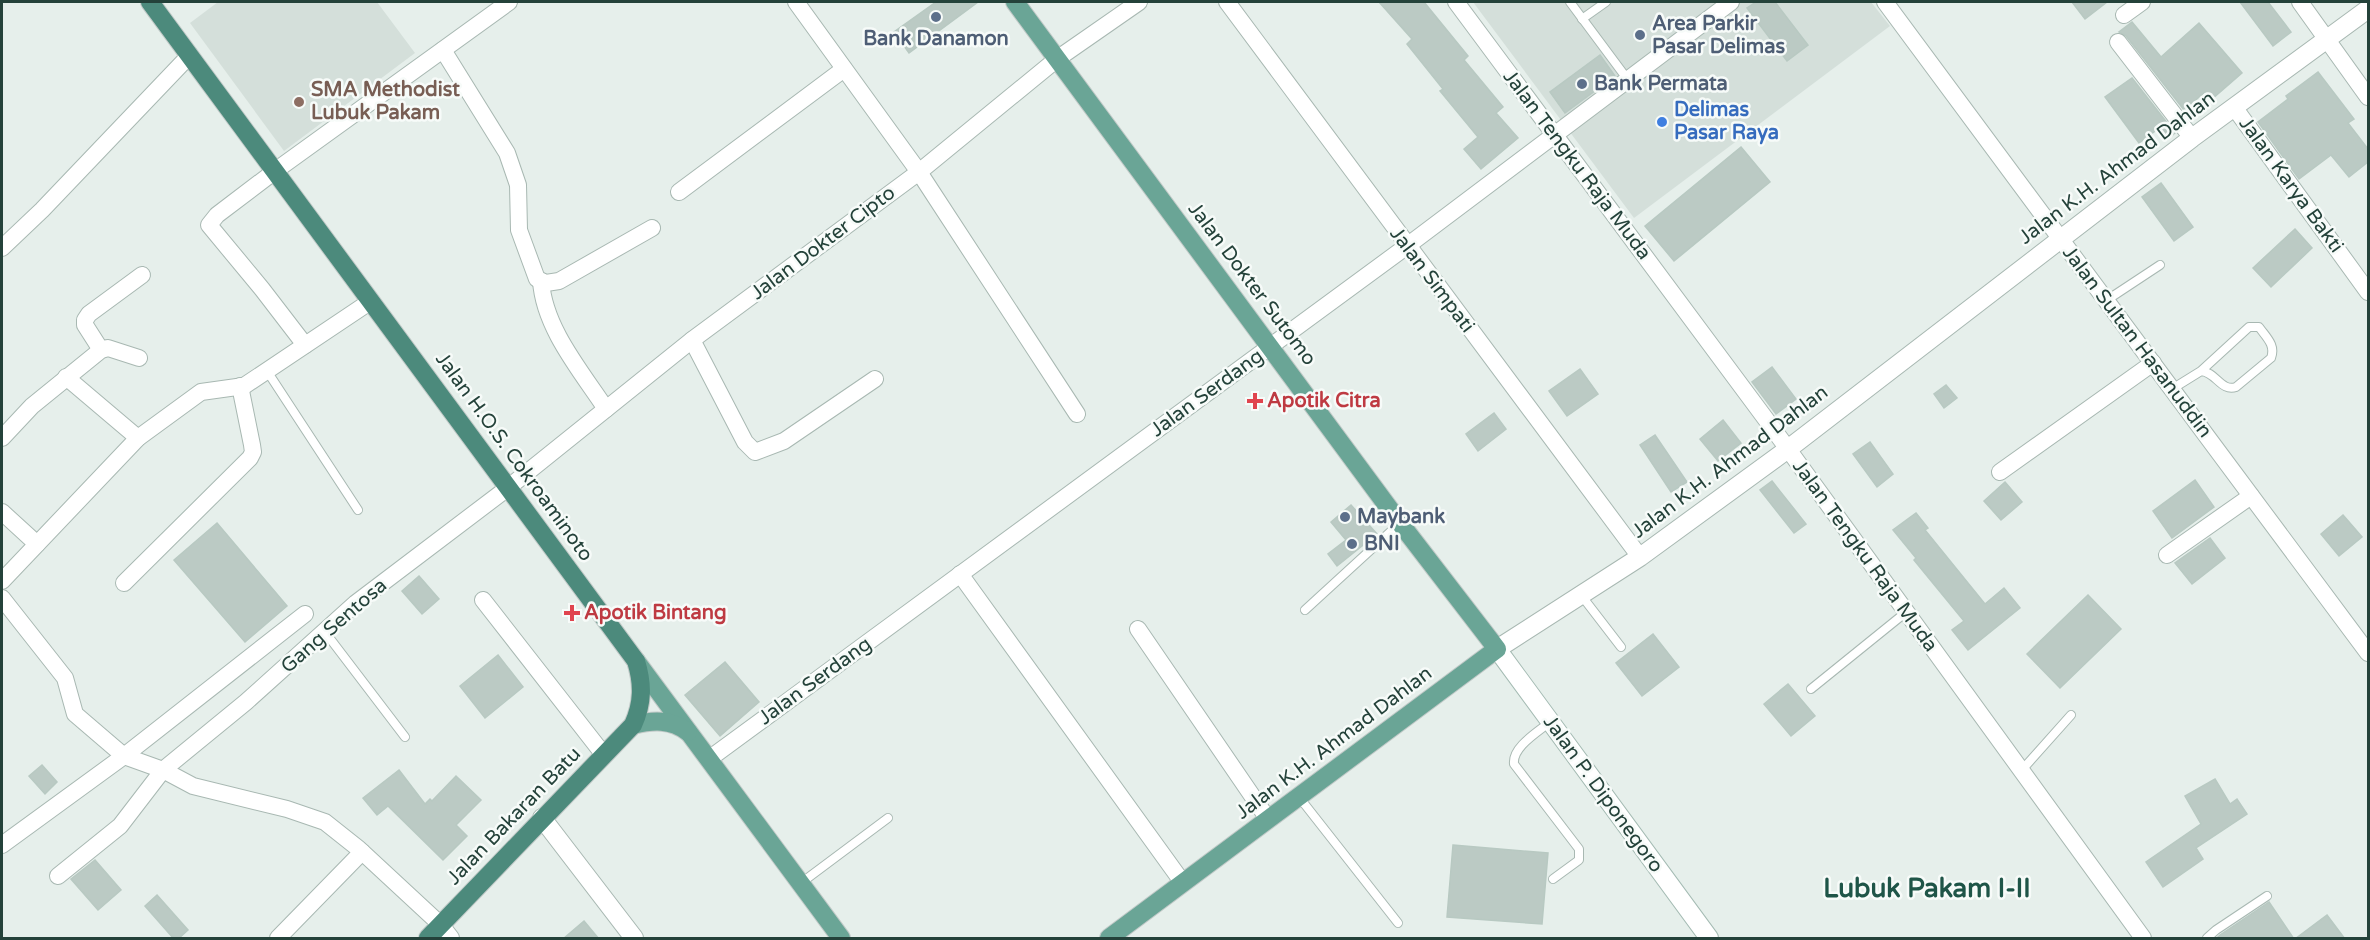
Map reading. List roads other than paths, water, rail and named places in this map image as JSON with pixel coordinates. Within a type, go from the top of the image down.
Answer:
[{"type":"highway","name":"Jalan H.O.S. Cokroaminoto","points":[[150,2],[636,661]]},
{"type":"highway","name":"Jalan Bakaran Batu","points":[[428,939],[446,932],[542,818],[633,725],[642,696],[642,679],[636,661]]},
{"type":"main road","name":"Jalan Dokter Sutomo","points":[[1015,2],[1400,523],[1497,649]]},
{"type":"main road","name":"Jalan K.H. Ahmad Dahlan","points":[[1109,939],[1497,649]]},
{"type":"main road","name":"Jalan H.O.S. Cokroaminoto","points":[[636,661],[841,939]]},
{"type":"main road","points":[[633,725],[664,721],[679,725],[692,735]]},
{"type":"street","points":[[305,345],[209,225],[217,215],[275,171],[509,2]]},
{"type":"street","points":[[796,2],[919,172],[1077,414]]},
{"type":"street","name":"Jalan Dokter Cipto","points":[[509,488],[692,340],[919,172],[1057,59],[1139,2]]},
{"type":"street","name":"Jalan Simpati","points":[[1227,2],[1640,557]]},
{"type":"street","name":"Jalan Tengku Raja Muda","points":[[1456,2],[1788,449],[2143,939]]},
{"type":"street","name":"Jalan Serdang","points":[[709,759],[1407,246],[1731,2]]},
{"type":"street","name":"Jalan Sultan Hasanuddin","points":[[1885,2],[2368,653]]},
{"type":"street","points":[[2124,15],[2142,2]]},
{"type":"street","points":[[2300,2],[2368,97]]},
{"type":"street","name":"Jalan K.H. Ahmad Dahlan","points":[[1497,649],[1640,557],[1788,449],[2192,138],[2368,9]]},
{"type":"street","points":[[2118,42],[2192,138]]},
{"type":"street","points":[[442,50],[507,153],[518,185],[519,230],[537,279],[546,283],[559,281],[652,228]]},
{"type":"street","points":[[2,248],[42,210],[190,55]]},
{"type":"street","points":[[679,192],[844,69]]},
{"type":"street","name":"Jalan Karya Bakti","points":[[2234,107],[2368,292]]},
{"type":"street","points":[[101,350],[85,325],[85,320],[142,275]]},
{"type":"street","points":[[541,281],[546,305],[558,333],[606,409]]},
{"type":"street","points":[[2,581],[138,438],[201,392],[240,386],[267,371],[371,301]]},
{"type":"street","points":[[692,340],[745,442],[755,452],[784,441],[875,379]]},
{"type":"street","points":[[2,438],[32,406],[101,350],[108,348],[139,358]]},
{"type":"street","points":[[2000,472],[2153,363]]},
{"type":"street","points":[[66,377],[138,438]]},
{"type":"street","points":[[124,583],[250,458],[253,452],[240,386]]},
{"type":"street","name":"Gang Sentosa","points":[[58,876],[120,826],[163,770],[246,702],[356,603],[509,488]]},
{"type":"street","points":[[2167,555],[2251,496]]},
{"type":"street","points":[[2,512],[37,544]]},
{"type":"street","points":[[960,574],[1183,883]]},
{"type":"street","points":[[2,598],[65,678],[75,714],[124,756],[163,770],[192,786],[287,809],[325,822],[362,852],[446,932]]},
{"type":"street","points":[[483,600],[604,755]]},
{"type":"street","points":[[2,845],[124,756],[305,614]]},
{"type":"street","points":[[1138,629],[1268,819]]},
{"type":"street","name":"Jalan P. Diponegoro","points":[[1497,649],[1709,939]]},
{"type":"street","points":[[542,818],[634,939]]},
{"type":"street","points":[[278,939],[362,852]]},
{"type":"lane","points":[[1570,2],[1628,80]]},
{"type":"lane","points":[[1582,19],[1606,2]]},
{"type":"lane","points":[[2107,300],[2160,265]]},
{"type":"lane","points":[[2172,389],[2201,371],[2249,327],[2259,327],[2272,345],[2271,358],[2231,389],[2224,387],[2214,375],[2201,371]]},
{"type":"lane","points":[[267,371],[358,510]]},
{"type":"lane","points":[[1305,610],[1400,523]]},
{"type":"lane","points":[[1581,595],[1621,648]]},
{"type":"lane","points":[[1810,690],[1905,613]]},
{"type":"lane","points":[[325,632],[405,737]]},
{"type":"lane","points":[[2021,771],[2071,715]]},
{"type":"lane","points":[[1550,722],[1525,743],[1513,760],[1579,849],[1579,860],[1553,879]]},
{"type":"lane","points":[[1299,796],[1398,923]]},
{"type":"lane","points":[[801,883],[888,818]]},
{"type":"lane","points":[[2207,939],[2216,930],[2267,897]]},
{"type":"place","name":"Bank Danamon","points":[[936,17]]},
{"type":"place","name":"Area Parkir Pasar Delimas","points":[[1640,35]]},
{"type":"place","name":"Bank Permata","points":[[1582,84]]},
{"type":"place","name":"SMA Methodist Lubuk Pakam","points":[[299,102]]},
{"type":"place","name":"Delimas Pasar Raya","points":[[1662,122]]},
{"type":"place","name":"Apotik Citra","points":[[1255,401]]},
{"type":"place","name":"Maybank","points":[[1345,517]]},
{"type":"place","name":"BNI","points":[[1352,544]]},
{"type":"place","name":"Apotik Bintang","points":[[572,613]]},
{"type":"district","name":"Lubuk Pakam I-II","points":[[1927,888]]}]
